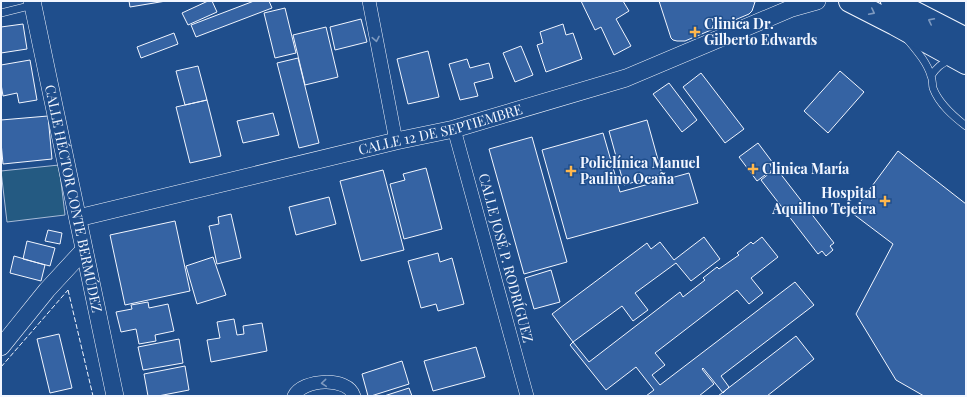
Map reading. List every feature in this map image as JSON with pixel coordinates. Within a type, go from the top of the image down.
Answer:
[{"type":"highway","points":[[850,1],[962,59]]},
{"type":"highway","points":[[892,1],[966,39]]},
{"type":"street","points":[[369,1],[396,141]]},
{"type":"street","name":"CALLE 12 DE SEPTIEMBRE","points":[[78,218],[396,141],[454,129],[626,78],[794,5],[817,1]]},
{"type":"street","name":"CALLE HÉCTOR CONTE BERMÚDEZ","points":[[32,3],[116,396]]},
{"type":"street","name":"CALLE JOSÉ P. RODRÍGUEZ","points":[[454,129],[527,396]]},
{"type":"street","points":[[1,347],[47,290],[84,250]]},
{"type":"street","points":[[294,396],[295,393],[303,387],[317,383],[331,382],[348,388],[354,396]]},
{"type":"lane","points":[[1,13],[32,3]]},
{"type":"lane","points":[[895,24],[924,61],[932,76],[933,88],[940,102],[952,115],[966,126]]},
{"type":"lane","points":[[932,76],[936,68],[944,62],[962,59]]},
{"type":"shaded area","points":[[59,165],[65,215],[7,222],[1,171]]},
{"type":"building","points":[[129,1],[166,1],[130,7]]},
{"type":"building","points":[[208,1],[212,1],[217,12],[188,25],[182,13]]},
{"type":"building","points":[[254,1],[269,1],[272,8],[196,37],[191,25]]},
{"type":"building","points":[[581,1],[623,1],[629,11],[616,19],[631,46],[614,55],[601,27],[595,30]]},
{"type":"building","points":[[659,1],[755,2],[752,11],[749,14],[685,41],[677,41],[671,38]]},
{"type":"building","points":[[285,8],[296,53],[275,58],[264,13]]},
{"type":"building","points":[[361,19],[367,42],[335,50],[330,27]]},
{"type":"building","points":[[23,24],[27,49],[1,53],[1,27]]},
{"type":"building","points":[[563,24],[566,35],[573,33],[582,59],[546,72],[537,45],[543,43],[540,32]]},
{"type":"building","points":[[326,27],[338,77],[305,85],[293,35]]},
{"type":"building","points":[[174,33],[178,44],[141,58],[137,47]]},
{"type":"building","points":[[521,46],[533,75],[515,82],[503,53]]},
{"type":"building","points":[[428,51],[439,97],[408,104],[397,59]]},
{"type":"building","points":[[298,58],[319,143],[299,148],[277,63]]},
{"type":"building","points":[[467,59],[470,68],[489,63],[493,78],[474,83],[478,96],[460,100],[449,64]]},
{"type":"building","points":[[30,60],[37,100],[19,103],[17,93],[3,96],[1,84],[1,65]]},
{"type":"building","points":[[198,66],[207,100],[185,105],[176,71]]},
{"type":"building","points":[[840,71],[864,92],[828,133],[804,111]]},
{"type":"building","points":[[701,73],[744,129],[725,143],[683,87]]},
{"type":"building","points":[[669,83],[697,120],[682,132],[653,94]]},
{"type":"building","points":[[207,100],[221,156],[190,163],[176,107]]},
{"type":"building","points":[[273,113],[279,135],[243,143],[237,121]]},
{"type":"building","points":[[48,116],[52,159],[3,164],[1,120]]},
{"type":"building","points":[[647,120],[662,174],[624,185],[609,131]]},
{"type":"building","points":[[603,133],[620,192],[689,173],[698,203],[567,239],[542,150]]},
{"type":"building","points":[[532,137],[567,262],[524,274],[489,149]]},
{"type":"building","points":[[758,143],[776,167],[757,181],[739,157]]},
{"type":"building","points":[[898,151],[966,204],[966,396],[924,396],[896,380],[856,314],[893,244],[852,213]]},
{"type":"building","points":[[426,168],[442,229],[404,239],[390,184],[405,180],[403,174]]},
{"type":"building","points":[[776,168],[834,243],[830,246],[833,250],[826,256],[822,251],[818,254],[761,180]]},
{"type":"building","points":[[383,170],[404,250],[361,261],[340,181]]},
{"type":"building","points":[[329,197],[336,224],[296,235],[289,207]]},
{"type":"building","points":[[231,214],[241,258],[217,264],[209,226],[219,224],[218,217]]},
{"type":"building","points":[[175,221],[190,291],[125,305],[110,235]]},
{"type":"building","points":[[48,230],[62,233],[60,244],[45,241]]},
{"type":"building","points":[[704,237],[720,259],[691,281],[676,263],[635,293],[648,310],[633,321],[622,306],[573,342],[552,314],[647,243],[651,249],[660,242],[674,260]]},
{"type":"building","points":[[762,237],[778,257],[751,278],[763,293],[749,304],[737,290],[655,353],[665,365],[652,375],[660,385],[795,282],[814,305],[721,376],[729,387],[723,393],[703,368],[702,369],[714,384],[699,396],[646,396],[654,390],[636,367],[606,390],[570,345],[573,342],[589,362],[680,292],[683,297],[705,280],[703,278],[717,267],[719,269],[739,255],[737,253],[751,242],[753,244]]},
{"type":"building","points":[[27,241],[55,248],[50,266],[23,259]]},
{"type":"building","points":[[438,253],[440,262],[452,258],[464,304],[438,311],[436,304],[421,308],[408,261]]},
{"type":"building","points":[[14,256],[45,265],[41,281],[10,273]]},
{"type":"building","points":[[213,257],[226,295],[197,304],[186,266]]},
{"type":"building","points":[[551,270],[560,302],[534,309],[525,278]]},
{"type":"building","points":[[148,302],[149,308],[168,304],[174,331],[155,335],[156,341],[139,344],[136,329],[121,332],[116,312],[132,309],[131,305]]},
{"type":"building","points":[[234,319],[237,335],[244,334],[243,326],[262,323],[267,351],[211,362],[207,340],[220,338],[217,322]]},
{"type":"building","points":[[59,334],[72,388],[50,393],[37,339]]},
{"type":"building","points":[[796,336],[814,359],[767,396],[718,396]]},
{"type":"building","points":[[179,339],[183,363],[143,370],[138,347]]},
{"type":"building","points":[[476,347],[485,377],[433,391],[424,361]]},
{"type":"building","points":[[402,361],[409,384],[368,396],[362,374]]},
{"type":"building","points":[[185,366],[189,390],[158,396],[148,396],[144,374]]},
{"type":"building","points":[[409,388],[412,396],[384,396]]},
{"type":"fence","points":[[68,290],[93,396]]},
{"type":"fence","points":[[1,367],[68,290]]},
{"type":"place","name":"Clinica Dr. Gilberto Edwards","points":[[695,32]]},
{"type":"place","name":"Clinica María","points":[[753,169]]},
{"type":"place","name":"Policlínica Manuel Paulino Ocaña","points":[[571,171]]},
{"type":"place","name":"Hospital Aquilino Tejeira","points":[[885,201]]}]
